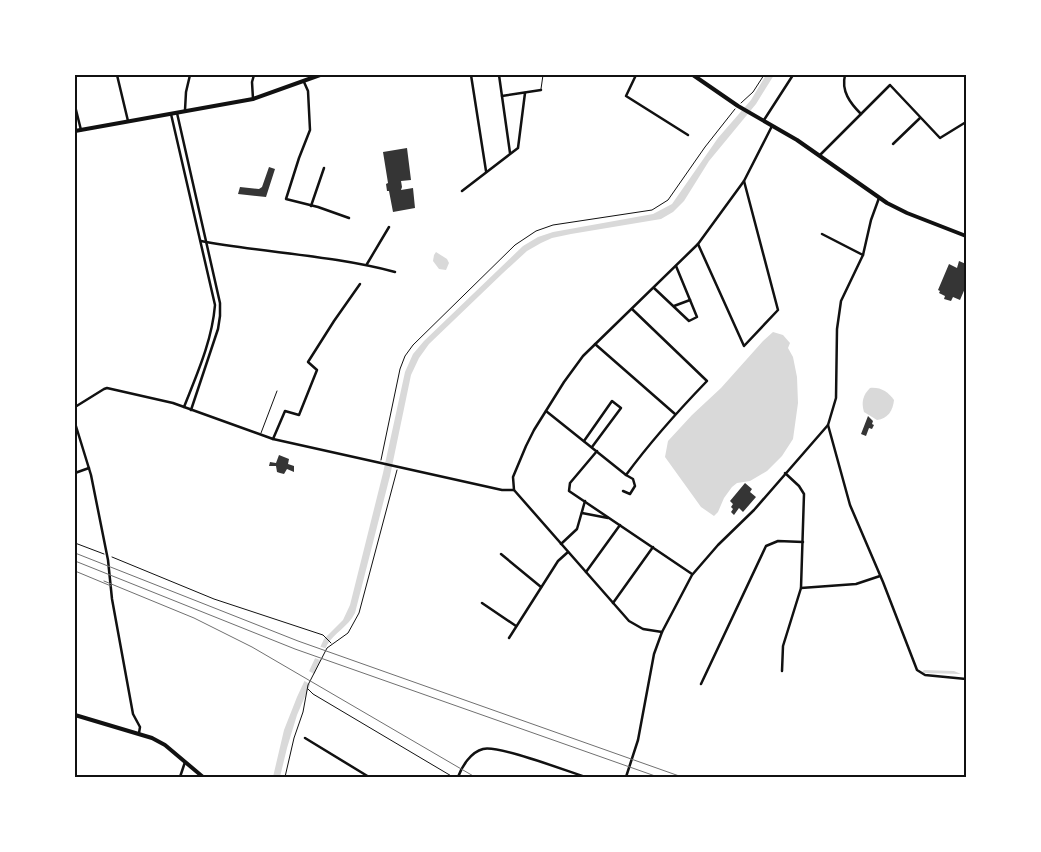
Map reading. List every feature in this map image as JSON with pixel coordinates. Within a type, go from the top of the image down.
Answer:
[{"type":"main road","points":[[75,131],[253,98],[320,75]]},
{"type":"main road","points":[[693,75],[739,106],[820,155],[880,198],[907,212],[966,236]]},
{"type":"main road","points":[[75,714],[139,734],[164,745],[203,777]]},
{"type":"street","points":[[117,75],[129,122]]},
{"type":"street","points":[[185,111],[186,92],[190,75]]},
{"type":"street","points":[[253,98],[252,82],[254,75]]},
{"type":"street","points":[[471,75],[486,171]]},
{"type":"street","points":[[499,75],[510,153]]},
{"type":"street","points":[[636,75],[626,96],[688,135]]},
{"type":"street","points":[[764,121],[793,75]]},
{"type":"street","points":[[845,75],[844,86],[848,100],[861,114]]},
{"type":"street","points":[[304,82],[308,91],[310,130],[286,200],[349,218]]},
{"type":"street","points":[[820,155],[890,85],[940,138],[966,122]]},
{"type":"street","points":[[502,96],[541,90]]},
{"type":"street","points":[[462,191],[518,148],[526,93]]},
{"type":"street","points":[[75,106],[81,130]]},
{"type":"street","points":[[177,113],[220,303],[220,316],[214,344],[191,410]]},
{"type":"street","points":[[171,114],[215,305],[214,325],[209,342],[184,407]]},
{"type":"street","points":[[893,144],[920,118]]},
{"type":"street","points":[[75,123],[79,122]]},
{"type":"street","points":[[662,632],[642,629],[629,621],[514,490],[513,477],[534,430],[583,356],[698,244],[744,181],[772,126]]},
{"type":"street","points":[[311,206],[324,168]]},
{"type":"street","points":[[698,244],[744,346],[778,310],[744,181]]},
{"type":"street","points":[[626,777],[638,740],[654,654],[662,632],[692,575],[718,545],[754,510],[828,425],[836,398],[838,329],[841,301],[863,255],[871,220],[880,198]]},
{"type":"street","points":[[367,265],[389,226]]},
{"type":"street","points":[[822,234],[863,255]]},
{"type":"street","points":[[201,240],[367,265],[395,272]]},
{"type":"street","points":[[654,288],[689,321],[697,316],[676,266]]},
{"type":"street","points":[[274,439],[285,411],[299,416],[317,370],[308,362],[360,284]]},
{"type":"street","points":[[674,306],[690,300]]},
{"type":"street","points":[[626,475],[649,444],[707,381],[631,309]]},
{"type":"street","points":[[595,344],[675,414]]},
{"type":"street","points":[[75,407],[107,388],[184,407],[274,439],[502,490],[514,490]]},
{"type":"street","points":[[583,441],[612,401],[621,408],[592,447]]},
{"type":"street","points":[[546,411],[635,482],[631,496],[623,490]]},
{"type":"street","points":[[75,423],[89,468],[107,556],[112,599],[132,714],[140,728],[139,734]]},
{"type":"street","points":[[828,425],[850,505],[917,670],[925,675],[966,679]]},
{"type":"street","points":[[597,451],[569,486],[568,489],[571,493],[620,524],[692,575]]},
{"type":"street","points":[[75,473],[89,468]]},
{"type":"street","points":[[782,671],[783,646],[801,588],[804,494],[799,486],[785,473]]},
{"type":"street","points":[[561,544],[577,529],[585,502]]},
{"type":"street","points":[[582,513],[610,518]]},
{"type":"street","points":[[586,572],[620,524]]},
{"type":"street","points":[[701,684],[766,546],[778,541],[803,542]]},
{"type":"street","points":[[613,603],[653,547]]},
{"type":"street","points":[[509,638],[558,561],[568,552]]},
{"type":"street","points":[[500,554],[541,587]]},
{"type":"street","points":[[801,588],[844,586],[880,576]]},
{"type":"street","points":[[482,603],[516,626]]},
{"type":"street","points":[[305,738],[369,777]]},
{"type":"street","points":[[459,775],[466,763],[478,751],[487,748],[586,777]]},
{"type":"street","points":[[180,777],[186,762]]},
{"type":"lane","points":[[541,90],[543,75]]},
{"type":"lane","points":[[260,434],[277,392]]},
{"type":"path","points":[[380,463],[402,362],[413,345],[515,245],[536,231],[554,225],[652,210],[662,205],[668,200],[705,146],[752,92],[764,75]]},
{"type":"path","points":[[285,777],[291,747],[308,689],[326,648],[348,633],[359,613],[397,471]]},
{"type":"path","points":[[75,543],[214,599],[323,635],[332,643]]},
{"type":"path","points":[[308,689],[454,777]]},
{"type":"shaded area","points":[[766,75],[774,75],[756,104],[709,161],[684,201],[673,212],[661,219],[552,238],[527,251],[429,344],[419,358],[411,375],[390,476],[355,613],[327,645],[297,715],[280,777],[273,777],[284,730],[297,697],[324,639],[343,620],[350,605],[383,473],[405,372],[413,354],[424,341],[523,246],[538,237],[553,232],[653,214],[672,204],[718,138],[751,100]]},
{"type":"shaded area","points":[[436,252],[447,259],[449,263],[446,270],[439,269],[433,261]]},
{"type":"shaded area","points":[[773,332],[783,335],[790,343],[788,348],[793,357],[797,377],[798,403],[793,439],[782,456],[767,471],[750,481],[737,483],[732,487],[714,516],[701,507],[665,457],[668,441]]},
{"type":"shaded area","points":[[870,388],[878,388],[884,391],[894,400],[889,413],[884,418],[877,420],[864,412],[863,399]]},
{"type":"shaded area","points":[[924,670],[954,671],[961,674],[925,673],[922,672]]},
{"type":"pier","points":[[318,646],[328,649],[323,661],[312,657]]},
{"type":"pier","points":[[307,670],[316,675],[311,685],[303,680]]},
{"type":"building","points":[[407,148],[411,180],[401,181],[401,190],[413,188],[415,208],[393,212],[389,191],[387,191],[386,184],[388,183],[383,152]]},
{"type":"building","points":[[269,167],[275,169],[266,197],[238,194],[240,187],[259,189],[262,187]]},
{"type":"building","points":[[959,261],[966,264],[966,286],[960,300],[953,297],[951,301],[944,299],[945,296],[939,293],[940,291],[938,290],[949,264],[957,268]]},
{"type":"building","points":[[868,416],[874,425],[872,429],[869,428],[866,436],[861,434]]},
{"type":"building","points":[[279,455],[289,459],[288,464],[294,466],[294,472],[287,469],[284,474],[277,472],[276,466],[269,466],[270,462],[276,463]]},
{"type":"building","points":[[745,483],[752,489],[750,492],[756,497],[743,512],[739,508],[734,515],[731,512],[733,504],[730,501]]},
{"type":"railway","points":[[75,553],[298,641],[682,777]]},
{"type":"railway","points":[[75,561],[295,649],[658,777]]},
{"type":"railway","points":[[75,571],[111,586]]},
{"type":"railway","points":[[104,581],[194,618],[252,647],[475,777]]}]
